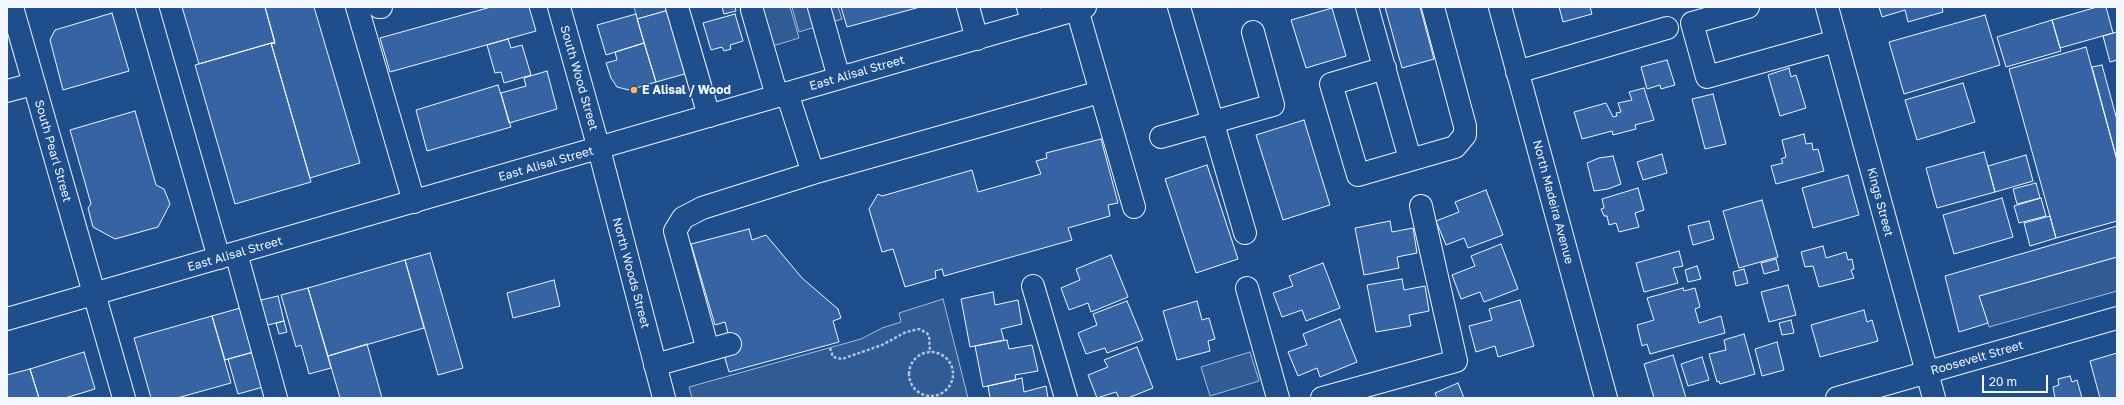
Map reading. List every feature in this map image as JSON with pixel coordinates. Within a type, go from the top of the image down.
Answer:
[{"type":"street","name":"South Pearl Street","points":[[12,7],[124,398]]},
{"type":"street","points":[[147,7],[276,398]]},
{"type":"street","points":[[357,7],[414,202]]},
{"type":"street","name":"South Wood Street","points":[[559,7],[599,149]]},
{"type":"street","points":[[677,7],[709,116]]},
{"type":"street","points":[[819,7],[839,78]]},
{"type":"street","points":[[968,7],[977,39]]},
{"type":"street","points":[[1179,7],[1245,233]]},
{"type":"street","points":[[1367,7],[1410,160]]},
{"type":"street","points":[[1385,68],[1331,84],[1358,175],[1455,147],[1465,135],[1465,126],[1433,7]]},
{"type":"street","name":"North Madeira Avenue","points":[[1500,7],[1606,398]]},
{"type":"street","points":[[1748,7],[1692,23],[1707,77],[1836,41]]},
{"type":"street","name":"Kings Street","points":[[1827,7],[1934,398]]},
{"type":"street","points":[[1081,8],[1100,92],[1134,207]]},
{"type":"street","name":"East Alisal Street","points":[[7,319],[95,295],[977,39],[1030,15],[1081,8]]},
{"type":"street","points":[[752,10],[782,95],[813,173]]},
{"type":"street","points":[[1517,72],[1667,28]]},
{"type":"street","points":[[1161,137],[1273,105],[1253,32]]},
{"type":"street","points":[[7,91],[33,84]]},
{"type":"street","points":[[708,350],[675,231],[683,218],[702,208],[813,173],[1100,92]]},
{"type":"street","name":"North Woods Street","points":[[599,149],[664,398]]},
{"type":"street","points":[[1329,397],[1456,361],[1421,206]]},
{"type":"street","points":[[1034,286],[1066,398]]},
{"type":"street","points":[[1247,288],[1278,398]]},
{"type":"street","name":"Roosevelt Street","points":[[1837,398],[2117,318]]},
{"type":"street","points":[[655,365],[730,344]]},
{"type":"path","points":[[830,348],[833,357],[842,359],[882,345],[906,332],[919,329],[927,333],[929,336],[930,352]]},
{"type":"path","points":[[930,352],[942,354],[947,359],[953,372],[950,386],[934,396],[924,394],[913,386],[910,372],[915,360],[921,355],[930,352]]},
{"type":"shaded area","points":[[634,7],[679,7],[637,19]]},
{"type":"shaded area","points":[[748,7],[790,7],[799,38],[753,52],[740,9]]},
{"type":"shaded area","points":[[792,7],[838,7],[842,19],[799,32]]},
{"type":"shaded area","points":[[2117,257],[2117,291],[1989,327],[1979,296]]},
{"type":"shaded area","points":[[943,299],[968,398],[692,398],[689,387],[861,339],[882,328],[901,322],[899,313]]},
{"type":"shaded area","points":[[1250,352],[1259,381],[1210,396],[1201,367]]},
{"type":"building","points":[[182,7],[265,7],[275,42],[199,64]]},
{"type":"building","points":[[265,7],[314,7],[360,163],[310,178],[271,43],[275,44]]},
{"type":"building","points":[[491,7],[529,7],[536,31],[390,72],[380,38]]},
{"type":"building","points":[[722,7],[735,7],[736,11],[724,14]]},
{"type":"building","points":[[841,7],[920,7],[847,27]]},
{"type":"building","points":[[1385,7],[1420,7],[1434,59],[1402,68]]},
{"type":"building","points":[[1559,7],[1590,7],[1592,14],[1563,22]]},
{"type":"building","points":[[1879,7],[1942,7],[1943,12],[1908,22],[1905,10],[1882,17]]},
{"type":"building","points":[[2097,7],[2106,7],[2113,33],[2060,48],[2052,20]]},
{"type":"building","points":[[1332,8],[1346,56],[1306,68],[1291,20]]},
{"type":"building","points":[[669,10],[688,73],[656,82],[637,19]]},
{"type":"building","points":[[112,13],[129,71],[63,90],[50,40],[55,30]]},
{"type":"building","points":[[636,14],[644,43],[606,55],[597,25]]},
{"type":"building","points":[[735,14],[743,41],[730,45],[731,49],[724,51],[722,47],[711,50],[703,23]]},
{"type":"building","points":[[1985,15],[2000,65],[1904,94],[1889,42]]},
{"type":"building","points":[[2052,20],[2061,51],[2006,67],[1997,37]]},
{"type":"building","points":[[2117,32],[2117,60],[2110,62],[2103,36]]},
{"type":"building","points":[[508,39],[511,48],[522,45],[531,75],[504,83],[501,72],[495,73],[487,45]]},
{"type":"building","points":[[271,43],[311,182],[235,204],[195,65]]},
{"type":"building","points":[[644,43],[656,82],[629,90],[617,87],[611,78],[606,63],[617,60],[615,52]]},
{"type":"building","points":[[2086,47],[2117,160],[2117,221],[2056,238],[2009,69]]},
{"type":"building","points":[[1667,60],[1675,85],[1661,89],[1660,85],[1647,89],[1641,67]]},
{"type":"building","points":[[2102,65],[2117,120],[2117,160],[2092,67]]},
{"type":"building","points":[[1789,68],[1791,77],[1796,75],[1806,108],[1780,116],[1768,75]]},
{"type":"building","points":[[547,71],[557,109],[509,123],[501,93],[526,86],[524,78]]},
{"type":"building","points":[[1963,83],[1975,122],[1917,140],[1905,100]]},
{"type":"building","points":[[498,85],[511,127],[427,151],[416,110]]},
{"type":"building","points":[[1644,88],[1654,120],[1635,125],[1636,129],[1613,135],[1612,131],[1582,139],[1574,112],[1606,103],[1613,117],[1617,116],[1616,113],[1621,112],[1618,103],[1632,100],[1629,92]]},
{"type":"building","points":[[1713,94],[1726,144],[1705,149],[1692,99]]},
{"type":"building","points":[[135,111],[156,185],[164,189],[170,204],[158,227],[115,239],[93,227],[88,208],[91,204],[70,130]]},
{"type":"building","points":[[1304,120],[1330,205],[1283,220],[1256,135]]},
{"type":"building","points":[[1804,134],[1806,144],[1812,143],[1813,150],[1818,149],[1824,171],[1776,184],[1771,166],[1783,163],[1781,159],[1786,157],[1782,140]]},
{"type":"building","points":[[1101,139],[1118,203],[1108,205],[1110,216],[1068,228],[1072,240],[944,276],[942,269],[935,271],[936,278],[905,287],[893,249],[882,252],[869,209],[878,194],[882,196],[972,170],[978,192],[1041,174],[1036,161],[1047,158],[1046,153]]},
{"type":"building","points":[[1984,152],[1995,192],[1937,208],[1926,168]]},
{"type":"building","points":[[1662,154],[1667,173],[1643,180],[1637,162]]},
{"type":"building","points":[[2026,155],[2033,181],[1995,192],[1988,166]]},
{"type":"building","points":[[1613,156],[1621,184],[1608,189],[1594,191],[1587,163],[1599,158]]},
{"type":"building","points":[[1207,165],[1238,259],[1196,273],[1165,179]]},
{"type":"building","points":[[1848,175],[1859,215],[1813,228],[1802,188]]},
{"type":"building","points":[[2036,183],[2040,198],[2017,204],[2013,189]]},
{"type":"building","points":[[1638,188],[1644,210],[1635,213],[1639,227],[1619,232],[1616,223],[1609,225],[1607,216],[1604,216],[1601,209],[1604,208],[1602,199]]},
{"type":"building","points":[[1486,190],[1503,235],[1468,248],[1464,238],[1446,245],[1436,221],[1459,212],[1455,202]]},
{"type":"building","points":[[2002,198],[2013,237],[1954,254],[1943,215]]},
{"type":"building","points":[[2041,198],[2046,216],[2019,223],[2014,206]]},
{"type":"building","points":[[1762,200],[1778,257],[1739,268],[1723,211]]},
{"type":"building","points":[[2050,216],[2056,238],[2030,246],[2024,223]]},
{"type":"building","points":[[1390,221],[1392,232],[1413,228],[1417,253],[1397,257],[1399,268],[1364,275],[1355,228]]},
{"type":"building","points":[[1709,221],[1714,239],[1693,245],[1688,226]]},
{"type":"building","points":[[2117,226],[2117,257],[1979,296],[1988,323],[1959,332],[1945,276]]},
{"type":"building","points":[[749,229],[752,240],[766,235],[802,278],[838,309],[841,318],[833,321],[839,342],[729,372],[724,355],[733,352],[725,322],[715,325],[691,244]]},
{"type":"building","points":[[1501,244],[1518,289],[1484,302],[1480,292],[1461,299],[1452,275],[1475,266],[1471,256]]},
{"type":"building","points":[[1823,246],[1826,258],[1846,252],[1848,260],[1852,259],[1854,269],[1851,270],[1854,278],[1819,287],[1813,266],[1805,267],[1801,252]]},
{"type":"building","points":[[1679,251],[1683,266],[1673,268],[1678,283],[1644,292],[1636,263]]},
{"type":"building","points":[[430,253],[463,368],[438,375],[405,260]]},
{"type":"building","points":[[1111,255],[1128,297],[1091,312],[1088,303],[1069,310],[1061,288],[1080,280],[1076,269]]},
{"type":"building","points":[[1776,259],[1779,270],[1764,274],[1761,263]]},
{"type":"building","points":[[405,260],[424,328],[328,356],[308,288]]},
{"type":"building","points":[[1323,263],[1340,308],[1306,321],[1302,310],[1282,317],[1273,293],[1293,286],[1289,276]]},
{"type":"building","points":[[1697,266],[1701,279],[1688,282],[1685,270]]},
{"type":"building","points":[[1744,269],[1748,283],[1736,286],[1733,272]]},
{"type":"building","points":[[1402,279],[1404,290],[1425,286],[1429,311],[1409,315],[1411,326],[1376,332],[1367,285]]},
{"type":"building","points":[[554,280],[560,306],[513,318],[507,293]]},
{"type":"building","points":[[1788,285],[1796,315],[1769,322],[1761,292]]},
{"type":"building","points":[[308,288],[331,368],[309,374],[301,345],[296,347],[281,295]]},
{"type":"building","points":[[1683,288],[1684,291],[1695,288],[1700,307],[1695,309],[1699,323],[1721,316],[1725,333],[1650,354],[1647,344],[1642,346],[1637,325],[1654,320],[1647,298]]},
{"type":"building","points":[[993,292],[995,305],[1018,300],[1022,324],[1001,329],[1004,340],[970,347],[961,299]]},
{"type":"building","points":[[278,296],[284,321],[264,326],[257,301]]},
{"type":"building","points":[[1520,300],[1534,346],[1498,357],[1495,346],[1476,352],[1469,326],[1492,320],[1489,309]]},
{"type":"building","points":[[1127,301],[1143,340],[1107,353],[1105,348],[1086,354],[1078,333],[1097,325],[1093,314]]},
{"type":"building","points":[[1197,301],[1202,320],[1209,318],[1215,339],[1208,341],[1210,351],[1177,360],[1163,311]]},
{"type":"building","points":[[247,306],[260,350],[225,360],[212,316]]},
{"type":"building","points":[[1864,310],[1867,322],[1872,320],[1878,341],[1820,357],[1811,325]]},
{"type":"building","points":[[212,316],[231,383],[177,398],[151,398],[134,338]]},
{"type":"building","points":[[1340,319],[1357,362],[1320,377],[1317,368],[1298,376],[1288,352],[1307,345],[1303,334]]},
{"type":"building","points":[[1791,320],[1794,333],[1782,335],[1779,323]]},
{"type":"building","points":[[284,321],[287,332],[279,334],[276,323]]},
{"type":"building","points":[[1744,334],[1755,374],[1720,384],[1719,381],[1717,382],[1709,354],[1726,350],[1724,340]]},
{"type":"building","points":[[1007,340],[1009,349],[1032,345],[1038,371],[1015,375],[1016,380],[983,387],[975,346]]},
{"type":"building","points":[[1777,342],[1784,370],[1762,376],[1755,349]]},
{"type":"building","points":[[367,344],[382,398],[340,398],[328,356]]},
{"type":"building","points":[[1137,347],[1153,388],[1128,398],[1119,398],[1116,392],[1097,398],[1088,375],[1108,367],[1104,360]]},
{"type":"building","points":[[84,352],[95,389],[65,398],[39,398],[30,369]]},
{"type":"building","points":[[254,352],[263,387],[238,394],[228,359]]},
{"type":"building","points":[[2117,353],[2117,398],[2100,398],[2090,361]]},
{"type":"building","points":[[1673,355],[1686,398],[1654,398],[1644,364]]},
{"type":"building","points":[[1702,357],[1709,380],[1688,386],[1681,364]]},
{"type":"building","points":[[30,369],[39,398],[7,398],[7,375]]},
{"type":"building","points":[[2070,376],[2072,382],[2077,380],[2082,398],[2055,398],[2053,387],[2059,385],[2058,379]]},
{"type":"building","points":[[1022,378],[1024,392],[1046,386],[1048,398],[990,398],[988,386]]},
{"type":"building","points":[[1458,383],[1464,398],[1437,398],[1435,393]]},
{"type":"place","name":"E Alisal / Wood","points":[[634,90]]}]
